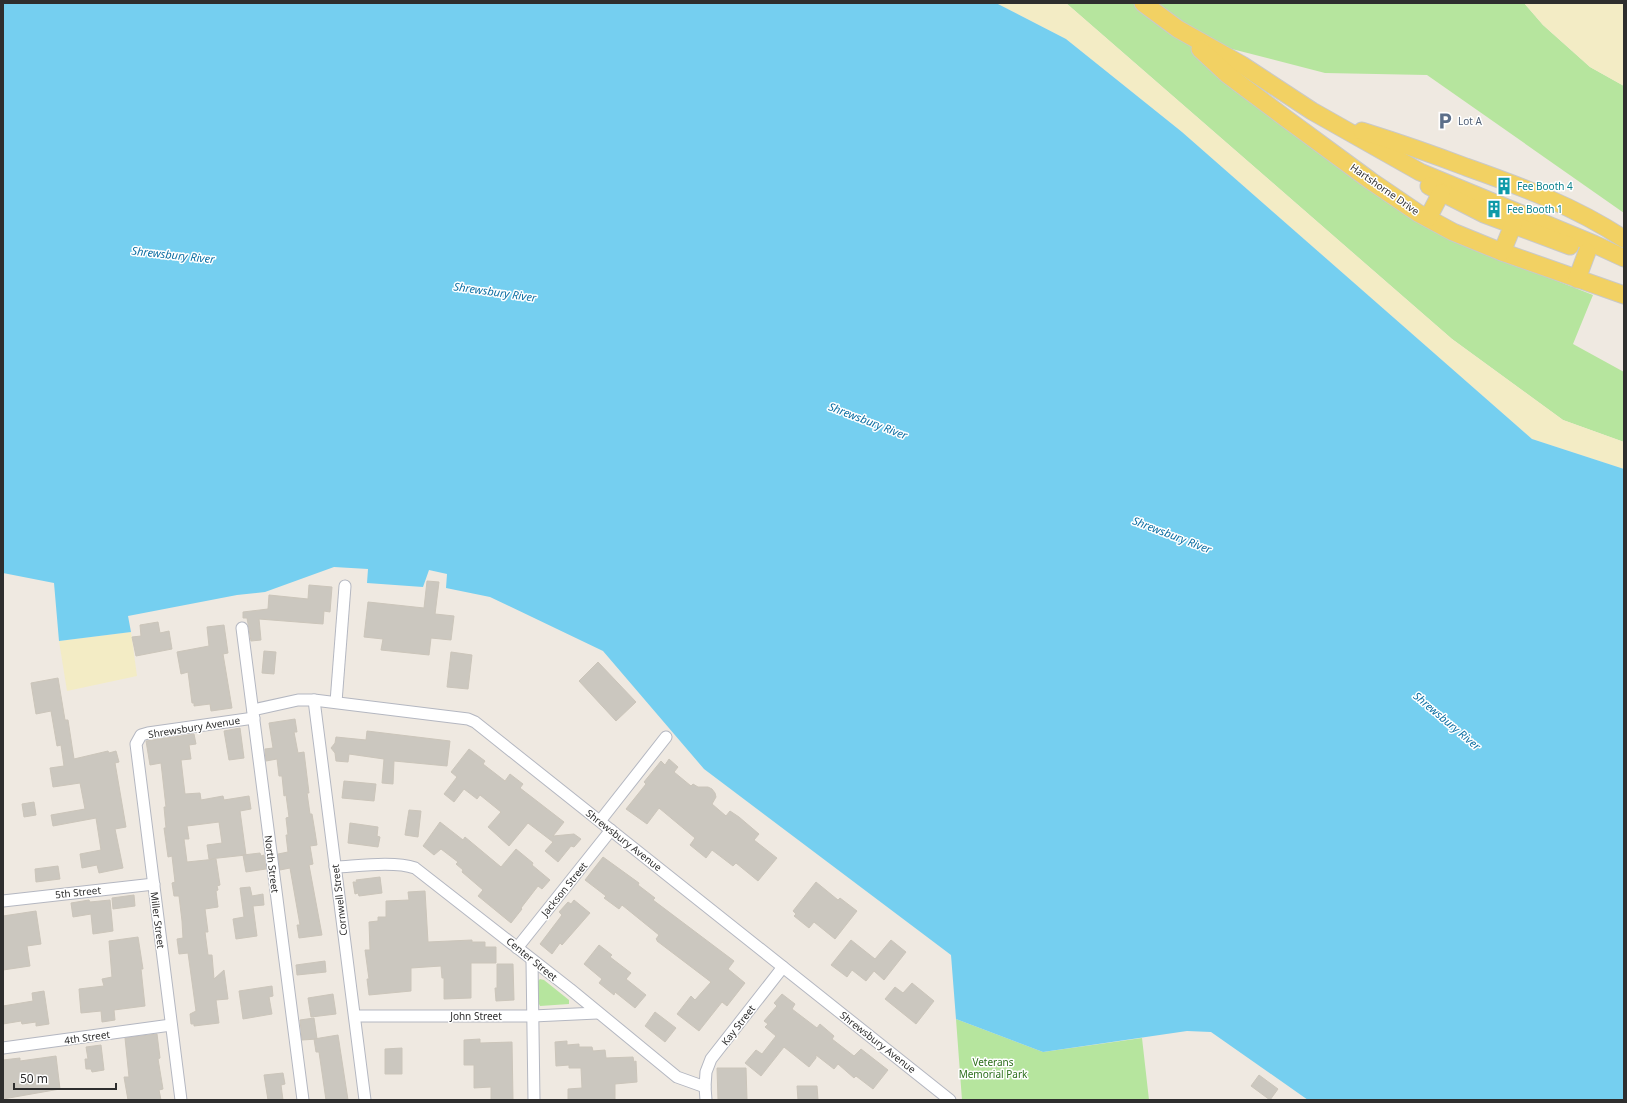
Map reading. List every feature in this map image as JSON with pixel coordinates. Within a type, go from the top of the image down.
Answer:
[{"type":"main road","name":"Hartshorne Drive","points":[[1142,3],[1178,29],[1242,65],[1334,123],[1420,172],[1594,244],[1624,258]]},
{"type":"main road","name":"Hartshorne Drive","points":[[1178,29],[1241,85],[1371,181],[1428,218],[1453,232],[1502,252],[1624,295]]},
{"type":"main road","points":[[1334,123],[1398,168],[1441,193],[1484,214],[1624,265]]},
{"type":"main road","points":[[1334,123],[1394,141],[1507,181],[1596,221],[1624,238]]},
{"type":"main road","points":[[1334,123],[1624,246]]},
{"type":"main road","points":[[1428,218],[1441,193]]},
{"type":"main road","points":[[1502,252],[1513,225]]},
{"type":"main road","points":[[1577,278],[1587,252]]},
{"type":"street","points":[[336,702],[345,586]]},
{"type":"street","name":"North Street","points":[[242,628],[303,1100]]},
{"type":"street","name":"Shrewsbury Avenue","points":[[137,740],[141,735],[148,733],[253,714],[298,700],[336,702],[468,719],[475,722],[950,1100]]},
{"type":"street","name":"Cornwell Street","points":[[314,700],[365,1100]]},
{"type":"street","points":[[600,821],[666,737]]},
{"type":"street","name":"Miller Street","points":[[137,740],[136,744],[181,1100]]},
{"type":"street","name":"Jackson Street","points":[[517,948],[611,830]]},
{"type":"street","name":"Center Street","points":[[335,867],[386,865],[409,866],[415,868],[532,961],[570,989],[597,1013],[677,1077],[705,1087]]},
{"type":"street","name":"5th Street","points":[[3,901],[154,884]]},
{"type":"street","points":[[532,961],[534,1100]]},
{"type":"street","name":"Kay Street","points":[[705,1087],[706,1072],[711,1059],[783,967]]},
{"type":"street","name":"John Street","points":[[355,1016],[533,1016],[597,1013]]},
{"type":"street","name":"4th Street","points":[[3,1048],[171,1025]]},
{"type":"street","points":[[705,1087],[706,1100]]},
{"type":"green space","points":[[1066,3],[1524,3],[1543,25],[1590,67],[1624,86],[1624,213],[1427,75],[1325,73],[1228,48],[1210,69],[1463,244],[1593,295],[1573,344],[1624,372],[1624,442],[1563,420],[1452,339]]},
{"type":"green space","points":[[540,979],[544,980],[569,1000],[569,1004],[540,1006],[538,1002],[538,981]]},
{"type":"green space","name":"Veterans Memorial Park","points":[[956,1019],[1043,1052],[1142,1038],[1149,1100],[962,1100]]},
{"type":"sand","points":[[996,3],[1066,3],[1452,339],[1563,420],[1624,442],[1624,469],[1532,439],[1182,132],[1066,39]]},
{"type":"sand","points":[[1524,3],[1624,3],[1624,86],[1590,67],[1543,25]]},
{"type":"sand","points":[[131,632],[137,676],[67,691],[59,641]]},
{"type":"water","name":"Shrewsbury River","points":[[3,3],[996,3],[1066,39],[1182,132],[1532,439],[1624,469],[1624,1100],[1308,1100],[1211,1032],[1187,1031],[1043,1052],[956,1019],[951,955],[704,769],[603,651],[490,597],[446,588],[447,574],[429,570],[423,587],[367,583],[368,569],[334,567],[265,592],[237,595],[128,616],[131,632],[59,641],[54,583],[3,573]]},
{"type":"building","points":[[427,581],[439,582],[435,614],[454,616],[451,640],[431,638],[429,655],[381,650],[383,639],[364,637],[368,602],[424,608]]},
{"type":"building","points":[[309,585],[332,587],[330,612],[324,611],[323,624],[259,619],[261,640],[251,641],[247,618],[243,618],[243,612],[268,609],[269,595],[308,599]]},
{"type":"building","points":[[158,622],[160,633],[169,631],[172,649],[136,656],[132,637],[141,636],[140,625]]},
{"type":"building","points":[[224,625],[228,653],[223,654],[232,708],[211,711],[210,704],[194,706],[194,703],[192,703],[188,672],[181,674],[177,652],[209,646],[207,627]]},
{"type":"building","points":[[264,651],[276,652],[274,674],[262,673]]},
{"type":"building","points":[[451,652],[472,655],[468,689],[447,687]]},
{"type":"building","points":[[598,662],[636,702],[616,721],[579,681]]},
{"type":"building","points":[[58,678],[65,720],[68,720],[74,759],[108,751],[109,753],[116,751],[119,762],[115,763],[126,827],[115,829],[123,868],[99,873],[97,865],[82,868],[80,854],[101,850],[96,818],[53,826],[51,815],[85,809],[80,783],[53,787],[50,768],[64,766],[61,745],[57,746],[51,711],[36,714],[31,683]]},
{"type":"building","points":[[295,719],[297,732],[294,732],[298,753],[304,752],[309,793],[307,793],[317,845],[310,846],[313,864],[309,865],[322,935],[299,938],[297,925],[300,925],[290,868],[280,870],[278,854],[288,852],[286,818],[289,817],[286,795],[284,796],[282,776],[279,776],[277,759],[266,761],[265,749],[273,748],[269,723]]},
{"type":"building","points":[[240,728],[244,758],[229,760],[224,731]]},
{"type":"building","points":[[367,731],[450,741],[447,766],[394,761],[393,784],[382,783],[384,759],[349,754],[348,762],[336,761],[335,753],[331,748],[335,743],[336,737],[366,740]]},
{"type":"building","points":[[194,734],[196,744],[189,745],[191,759],[181,760],[185,794],[200,793],[201,800],[223,796],[224,800],[249,796],[251,809],[240,811],[246,855],[209,859],[207,845],[222,843],[219,822],[187,826],[189,839],[184,839],[187,862],[216,859],[220,885],[217,886],[218,890],[216,891],[218,907],[205,909],[208,932],[205,932],[208,955],[212,955],[214,979],[224,970],[228,999],[216,1000],[219,1023],[194,1026],[194,1024],[191,1024],[190,1014],[196,1011],[188,953],[179,954],[177,939],[183,938],[182,921],[179,896],[174,896],[172,883],[175,882],[172,856],[168,857],[164,828],[166,828],[164,807],[166,807],[161,763],[150,765],[146,741]]},
{"type":"building","points":[[469,749],[485,761],[483,764],[505,781],[510,774],[523,784],[520,788],[564,822],[553,836],[574,834],[581,839],[574,847],[571,846],[558,862],[545,851],[553,842],[528,823],[509,846],[488,827],[501,812],[480,795],[477,799],[464,789],[454,802],[444,794],[457,777],[451,772]]},
{"type":"building","points":[[669,759],[678,767],[674,772],[691,786],[693,784],[698,787],[708,787],[712,789],[716,797],[712,804],[726,816],[730,811],[739,817],[759,834],[754,840],[777,858],[758,881],[736,863],[733,866],[712,850],[706,858],[690,845],[695,838],[659,808],[647,824],[626,809],[646,784],[644,782],[661,761],[665,765]]},
{"type":"building","points":[[344,781],[376,784],[374,801],[342,798]]},
{"type":"building","points":[[34,802],[36,815],[24,817],[22,804]]},
{"type":"building","points":[[409,810],[421,811],[418,837],[405,835]]},
{"type":"building","points":[[440,822],[463,840],[465,837],[501,867],[516,849],[550,880],[542,889],[538,886],[511,923],[478,896],[483,890],[462,872],[463,870],[456,864],[458,862],[441,849],[434,855],[423,846]]},
{"type":"building","points":[[350,823],[378,827],[377,836],[380,837],[378,847],[348,843]]},
{"type":"building","points":[[260,853],[261,856],[264,855],[266,869],[246,872],[243,855]]},
{"type":"building","points":[[603,857],[639,883],[638,885],[655,898],[653,900],[734,961],[728,969],[745,983],[727,1006],[722,1002],[699,1031],[677,1014],[691,996],[695,1000],[711,982],[657,941],[656,939],[659,935],[622,905],[619,909],[604,898],[606,896],[585,880]]},
{"type":"building","points":[[58,866],[60,879],[36,882],[35,869]]},
{"type":"building","points":[[380,877],[382,893],[359,896],[358,893],[355,894],[353,882],[357,882],[356,880]]},
{"type":"building","points":[[816,882],[838,900],[840,898],[857,911],[835,939],[814,922],[809,928],[794,916],[796,914],[793,911]]},
{"type":"building","points":[[250,887],[252,896],[263,894],[264,905],[253,906],[257,936],[236,939],[233,919],[244,917],[240,888]]},
{"type":"building","points":[[425,891],[428,942],[472,940],[472,942],[485,942],[485,947],[496,947],[496,963],[471,963],[471,998],[444,999],[444,978],[442,978],[441,966],[411,968],[411,991],[369,995],[367,979],[369,979],[365,950],[370,950],[369,922],[378,921],[378,917],[386,917],[386,901],[409,900],[408,892]]},
{"type":"building","points":[[134,895],[135,906],[113,909],[112,898]]},
{"type":"building","points":[[89,900],[90,902],[110,900],[113,931],[93,934],[91,914],[73,917],[71,903]]},
{"type":"building","points":[[574,900],[590,913],[562,945],[560,943],[552,954],[540,944],[562,915],[559,912],[568,902],[571,904]]},
{"type":"building","points":[[36,911],[41,944],[27,946],[30,966],[3,970],[3,916]]},
{"type":"building","points":[[138,937],[143,969],[141,969],[145,1006],[114,1010],[115,1020],[102,1022],[101,1011],[81,1013],[79,989],[104,986],[102,979],[112,977],[109,941]]},
{"type":"building","points":[[851,940],[875,959],[891,940],[906,952],[884,980],[874,971],[866,981],[852,970],[847,977],[831,965]]},
{"type":"building","points":[[599,945],[612,955],[610,957],[631,973],[626,979],[646,995],[635,1008],[615,992],[614,995],[599,983],[602,979],[584,964]]},
{"type":"building","points":[[325,961],[326,972],[297,975],[296,965]]},
{"type":"building","points":[[497,964],[513,964],[514,1000],[496,1001],[495,988],[497,988]]},
{"type":"building","points":[[912,983],[934,1001],[916,1024],[885,999],[895,987],[903,993]]},
{"type":"building","points":[[272,986],[273,996],[269,997],[272,1014],[243,1019],[239,991]]},
{"type":"building","points":[[44,991],[49,1024],[36,1026],[36,1022],[22,1024],[21,1021],[3,1024],[3,1006],[33,1001],[32,993]]},
{"type":"building","points":[[333,994],[336,1014],[311,1017],[308,998]]},
{"type":"building","points":[[782,994],[795,1004],[792,1009],[817,1028],[820,1024],[834,1036],[832,1039],[854,1056],[861,1049],[888,1070],[873,1089],[856,1076],[854,1078],[838,1064],[834,1069],[816,1055],[816,1058],[809,1067],[784,1047],[761,1076],[745,1063],[756,1050],[762,1054],[776,1036],[765,1027],[768,1024],[764,1021],[777,1006],[774,1003]]},
{"type":"building","points":[[655,1012],[676,1028],[665,1042],[645,1026]]},
{"type":"building","points":[[314,1018],[317,1039],[302,1040],[300,1020]]},
{"type":"building","points":[[157,1034],[160,1058],[158,1059],[163,1089],[159,1090],[161,1100],[128,1100],[124,1077],[129,1077],[125,1038]]},
{"type":"building","points":[[338,1035],[348,1100],[326,1100],[319,1052],[316,1052],[314,1039]]},
{"type":"building","points":[[480,1039],[480,1043],[512,1042],[513,1100],[491,1100],[491,1087],[474,1088],[474,1065],[464,1065],[464,1040]]},
{"type":"building","points":[[567,1041],[567,1045],[579,1044],[579,1047],[592,1047],[593,1051],[605,1050],[606,1058],[633,1057],[634,1062],[636,1061],[637,1082],[615,1084],[615,1100],[568,1100],[568,1089],[582,1088],[581,1068],[569,1068],[569,1065],[556,1066],[555,1042]]},
{"type":"building","points":[[101,1045],[104,1070],[92,1072],[91,1069],[86,1069],[85,1059],[88,1059],[86,1047]]},
{"type":"building","points":[[402,1048],[402,1074],[385,1074],[385,1049]]},
{"type":"building","points":[[56,1056],[60,1089],[3,1099],[3,1060],[20,1058],[20,1061]]},
{"type":"building","points":[[717,1068],[746,1068],[747,1100],[718,1100]]},
{"type":"building","points":[[283,1073],[285,1084],[281,1085],[283,1100],[268,1100],[264,1075]]},
{"type":"building","points":[[1259,1075],[1278,1089],[1270,1100],[1251,1086]]},
{"type":"building","points":[[797,1086],[817,1086],[818,1100],[798,1100]]},
{"type":"place","name":"Lot A","points":[[1445,121]]},
{"type":"place","name":"Fee Booth 4","points":[[1504,186]]},
{"type":"place","name":"Fee Booth 1","points":[[1494,209]]}]
